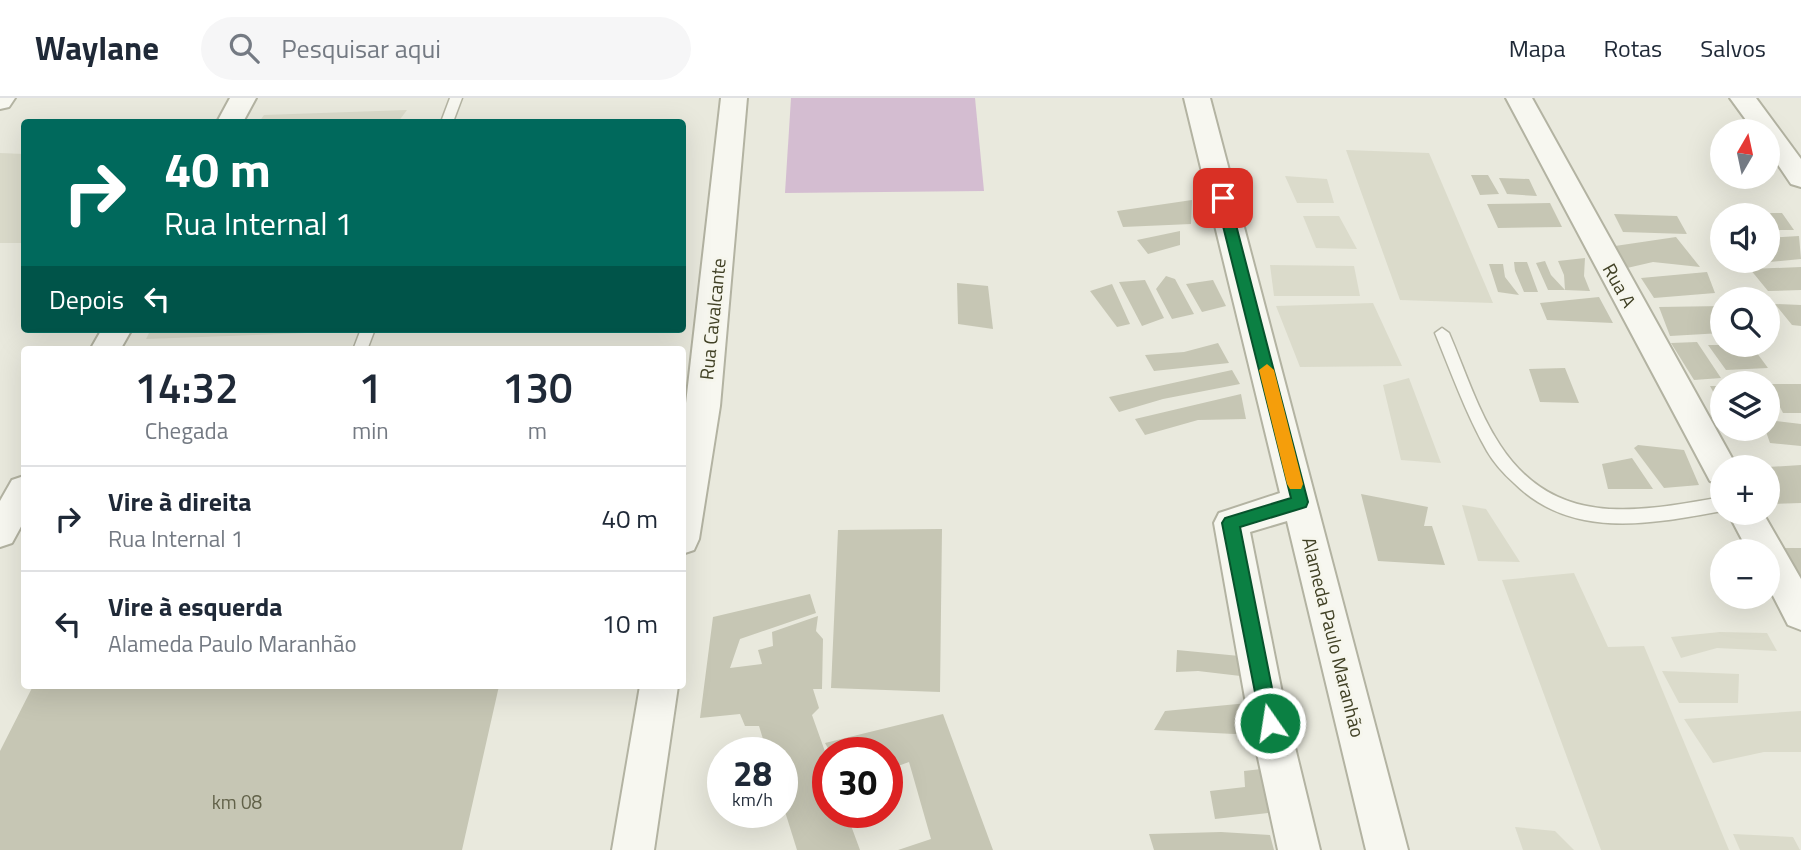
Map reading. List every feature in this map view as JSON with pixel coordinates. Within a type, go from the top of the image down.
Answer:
[{"type":"street","points":[[232,119],[243,98]]},
{"type":"street","name":"Rua Cavalcante","points":[[686,508],[734,98]]},
{"type":"street","name":"Alameda Paulo Maranhão","points":[[1198,98],[1387,850]]},
{"type":"street","name":"Rua A","points":[[1519,98],[1713,455]]},
{"type":"street","points":[[1743,98],[1758,119]]},
{"type":"street","points":[[1780,150],[1801,178]]},
{"type":"street","points":[[0,532],[21,494]]},
{"type":"street","points":[[1299,850],[1264,698],[1231,523],[1300,502]]},
{"type":"street","points":[[1780,575],[1801,613]]},
{"type":"street","points":[[633,850],[659,689]]},
{"type":"lane","points":[[448,119],[456,98]]},
{"type":"lane","points":[[1442,332],[1493,448],[1527,490],[1570,513],[1614,518],[1668,514],[1710,506]]},
{"type":"shaded area","points":[[791,98],[975,98],[984,191],[785,193]]},
{"type":"shaded area","points":[[407,110],[400,119],[261,119],[264,115]]},
{"type":"shaded area","points":[[1346,150],[1429,153],[1493,303],[1400,300]]},
{"type":"shaded area","points":[[0,153],[21,154],[21,243],[0,243]]},
{"type":"shaded area","points":[[1285,176],[1327,179],[1334,203],[1297,203]]},
{"type":"shaded area","points":[[1303,216],[1339,216],[1357,249],[1316,248]]},
{"type":"shaded area","points":[[1270,265],[1354,266],[1360,296],[1274,296]]},
{"type":"shaded area","points":[[1373,303],[1402,366],[1300,367],[1276,306]]},
{"type":"shaded area","points":[[149,333],[307,333],[146,339]]},
{"type":"shaded area","points":[[1409,378],[1441,463],[1401,460],[1383,385]]},
{"type":"shaded area","points":[[1462,505],[1486,509],[1520,562],[1478,561]]},
{"type":"shaded area","points":[[1574,573],[1608,647],[1644,646],[1729,850],[1601,850],[1502,580]]},
{"type":"shaded area","points":[[1720,632],[1767,633],[1777,651],[1717,648],[1681,658],[1671,637]]},
{"type":"shaded area","points":[[1662,671],[1739,674],[1738,703],[1679,703]]},
{"type":"shaded area","points":[[1801,711],[1801,752],[1764,752],[1713,763],[1684,719]]},
{"type":"shaded area","points":[[1515,827],[1555,831],[1574,850],[1523,850]]},
{"type":"shaded area","points":[[1733,834],[1793,837],[1800,850],[1740,850]]},
{"type":"building","points":[[1471,175],[1488,175],[1499,194],[1480,195]]},
{"type":"building","points":[[1499,178],[1529,179],[1537,196],[1507,194]]},
{"type":"building","points":[[1192,200],[1191,224],[1123,227],[1117,211]]},
{"type":"building","points":[[1550,203],[1562,227],[1498,228],[1487,204]]},
{"type":"building","points":[[1780,213],[1782,213],[1794,230],[1780,230]]},
{"type":"building","points":[[1614,214],[1677,216],[1687,234],[1623,232]]},
{"type":"building","points":[[1180,231],[1180,245],[1148,254],[1137,240]]},
{"type":"building","points":[[1799,236],[1801,259],[1780,261],[1780,237]]},
{"type":"building","points":[[1676,237],[1700,267],[1653,262],[1627,268],[1615,246]]},
{"type":"building","points":[[1585,258],[1584,276],[1590,291],[1565,290],[1564,275],[1558,261]]},
{"type":"building","points":[[1545,261],[1551,275],[1565,290],[1548,290],[1536,263]]},
{"type":"building","points":[[1514,262],[1527,262],[1538,292],[1524,292]]},
{"type":"building","points":[[1489,264],[1503,264],[1505,277],[1519,295],[1498,292]]},
{"type":"building","points":[[1801,267],[1801,290],[1780,291],[1780,287],[1765,287],[1753,273],[1780,273],[1780,268]]},
{"type":"building","points":[[1707,272],[1713,287],[1710,287],[1710,293],[1654,298],[1641,278]]},
{"type":"building","points":[[1166,276],[1175,279],[1194,314],[1172,319],[1156,289]]},
{"type":"building","points":[[1145,280],[1164,318],[1142,326],[1119,282]]},
{"type":"building","points":[[1213,280],[1226,306],[1202,312],[1186,284]]},
{"type":"building","points":[[957,283],[988,286],[993,329],[958,324]]},
{"type":"building","points":[[1112,284],[1130,324],[1117,327],[1090,291]]},
{"type":"building","points":[[1599,297],[1613,323],[1547,320],[1540,303]]},
{"type":"building","points":[[1780,304],[1801,305],[1801,326],[1792,325],[1780,310]]},
{"type":"building","points":[[1710,306],[1710,334],[1670,336],[1659,307]]},
{"type":"building","points":[[1697,342],[1716,371],[1710,371],[1710,379],[1694,380],[1671,343]]},
{"type":"building","points":[[1218,343],[1229,363],[1154,371],[1145,355],[1184,352]]},
{"type":"building","points":[[1717,357],[1760,357],[1768,368],[1726,370]]},
{"type":"building","points":[[1565,368],[1579,403],[1540,402],[1529,369]]},
{"type":"building","points":[[1232,370],[1240,384],[1163,399],[1119,412],[1109,397]]},
{"type":"building","points":[[1780,384],[1801,384],[1801,413],[1783,413],[1780,407]]},
{"type":"building","points":[[1241,394],[1246,419],[1198,420],[1145,435],[1135,419]]},
{"type":"building","points":[[1780,421],[1801,424],[1801,446],[1769,441],[1780,441]]},
{"type":"building","points":[[1638,445],[1684,450],[1699,485],[1664,488],[1634,448]]},
{"type":"building","points":[[1632,458],[1653,489],[1608,489],[1602,464]]},
{"type":"building","points":[[1801,465],[1801,503],[1780,504],[1780,466]]},
{"type":"building","points":[[1361,494],[1428,507],[1424,526],[1432,526],[1445,565],[1378,561]]},
{"type":"building","points":[[942,529],[940,692],[831,688],[838,530]]},
{"type":"building","points":[[1780,548],[1801,548],[1801,578]]},
{"type":"building","points":[[810,594],[816,613],[740,639],[730,668],[762,664],[758,650],[773,646],[772,632],[818,616],[816,631],[823,639],[822,689],[813,689],[819,708],[812,715],[820,737],[812,737],[812,828],[852,828],[860,850],[797,850],[790,828],[798,828],[798,737],[762,737],[759,726],[745,726],[740,714],[700,718],[713,617]]},
{"type":"building","points":[[1177,650],[1250,657],[1249,677],[1198,671],[1176,672]]},
{"type":"building","points":[[31,689],[498,689],[462,850],[0,850],[0,751]]},
{"type":"building","points":[[1248,703],[1259,732],[1234,734],[1154,730],[1165,711]]},
{"type":"building","points":[[943,714],[993,850],[898,850],[931,839],[909,762],[903,764],[903,737],[849,737]]},
{"type":"building","points":[[1270,768],[1268,813],[1215,819],[1210,791],[1245,787],[1244,771]]},
{"type":"building","points":[[1221,832],[1270,835],[1274,850],[1154,850],[1149,834]]},
{"type":"slow traffic","points":[[1267,370],[1295,484]]},
{"type":"route","points":[[1223,198],[1300,502],[1231,523],[1270,723]]}]
